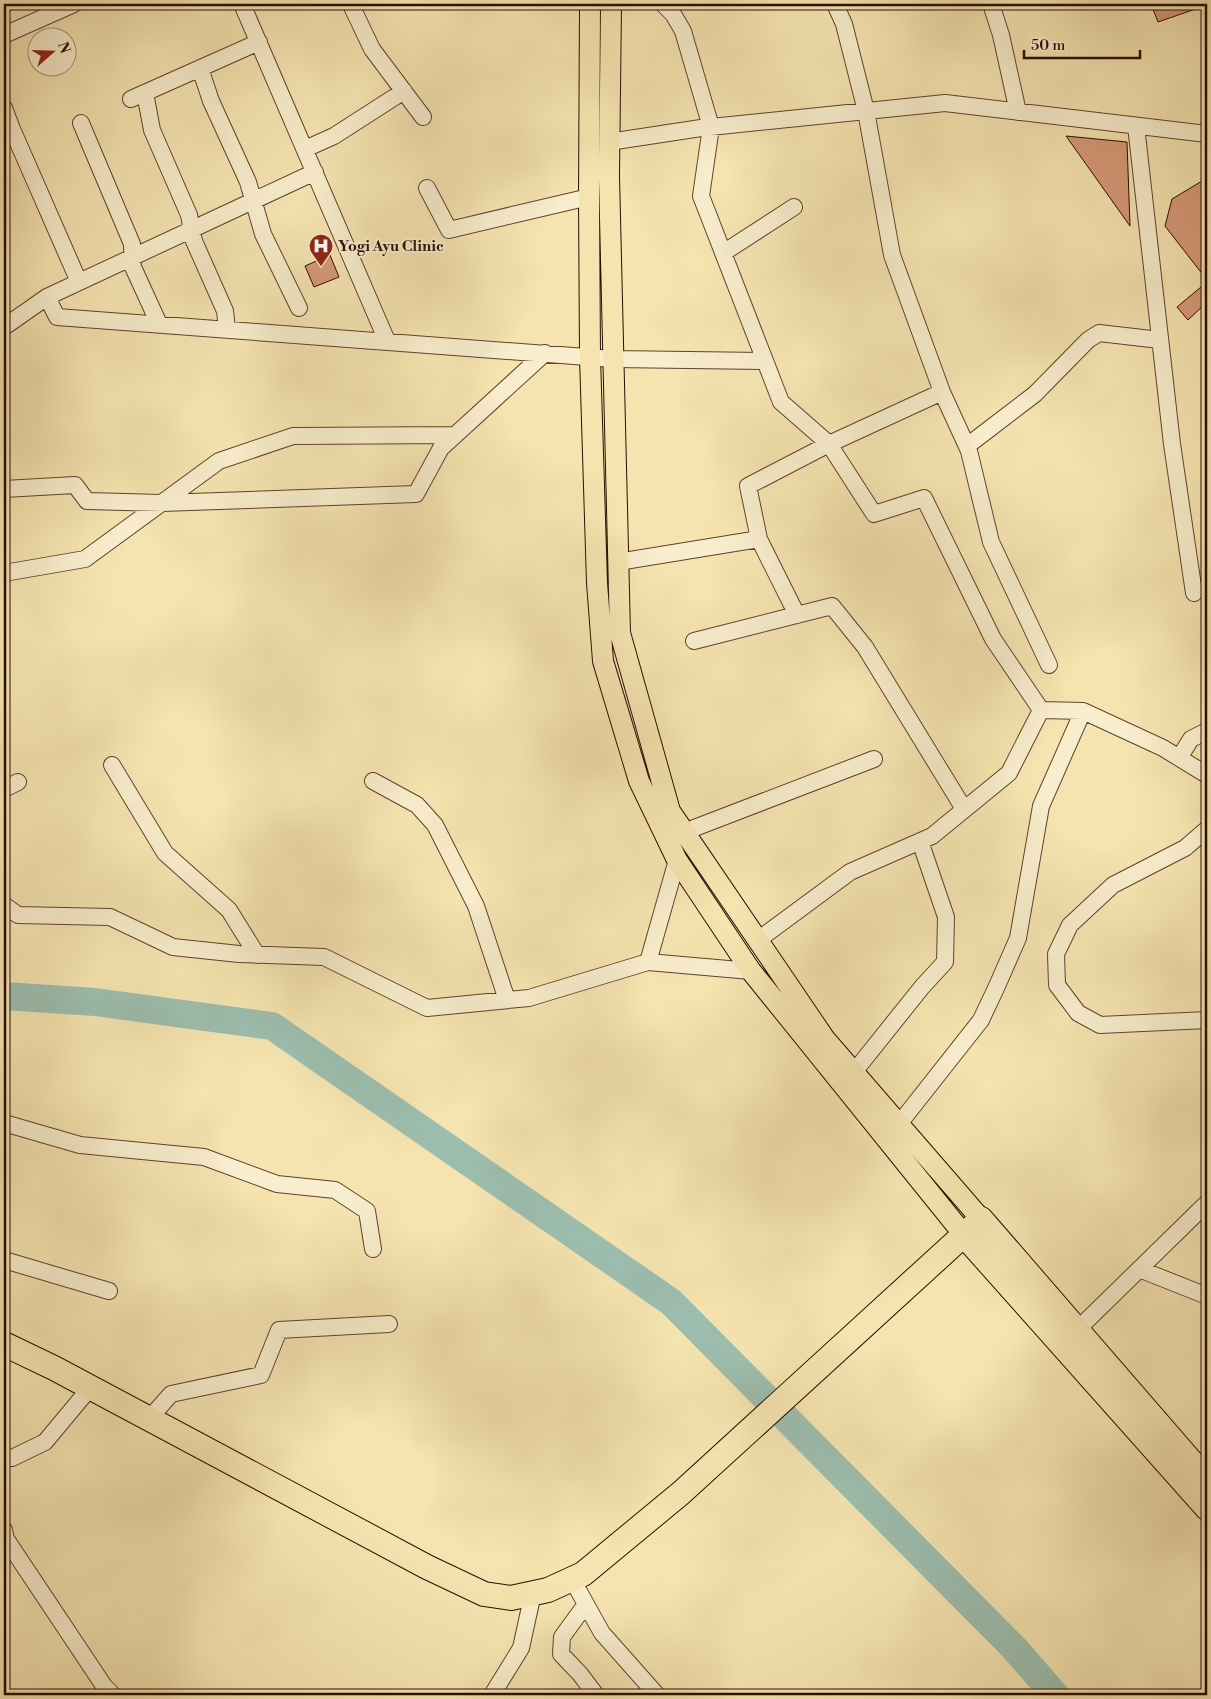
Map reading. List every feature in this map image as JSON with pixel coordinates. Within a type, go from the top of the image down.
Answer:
[{"type":"highway","points":[[4,1344],[427,1567],[484,1594],[511,1598],[548,1590],[583,1574],[681,1493],[981,1219],[1077,1330],[1203,1468]]},
{"type":"highway","points":[[964,1235],[1207,1508]]},
{"type":"main road","points":[[590,4],[590,357],[597,583],[603,660],[639,781],[676,860],[751,970],[964,1235]]},
{"type":"main road","points":[[611,4],[609,142],[620,633],[670,810],[825,1039],[981,1219]]},
{"type":"street","points":[[4,35],[74,4]]},
{"type":"street","points":[[242,4],[387,341]]},
{"type":"street","points":[[663,4],[673,14],[683,31],[711,127],[701,196],[781,402],[829,444],[874,514],[924,498],[993,639],[1041,710]]},
{"type":"street","points":[[835,4],[844,24],[866,111],[892,255],[942,392],[967,446],[991,542],[1049,665]]},
{"type":"street","points":[[990,4],[1001,35],[1018,112]]},
{"type":"street","points":[[352,7],[372,48],[423,117]]},
{"type":"street","points":[[227,330],[226,311],[194,241],[189,215],[138,96],[259,42]]},
{"type":"street","points":[[200,68],[211,101],[248,182],[262,234],[299,308]]},
{"type":"street","points":[[305,149],[334,136],[404,91]]},
{"type":"street","points":[[609,142],[711,127],[945,104],[1207,134]]},
{"type":"street","points":[[4,108],[79,282]]},
{"type":"street","points":[[81,123],[132,244],[133,267],[159,324]]},
{"type":"street","points":[[1136,126],[1172,444],[1194,593]]},
{"type":"street","points":[[4,327],[47,297],[315,172]]},
{"type":"street","points":[[428,188],[449,230],[589,197]]},
{"type":"street","points":[[723,253],[794,206]]},
{"type":"street","points":[[47,297],[57,317],[613,359],[765,361]]},
{"type":"street","points":[[967,446],[1035,394],[1088,340],[1099,333],[1160,340]]},
{"type":"street","points":[[4,489],[75,485],[86,501],[162,503],[416,494],[441,448],[545,353]]},
{"type":"street","points":[[797,615],[759,540],[748,486],[829,444],[942,392]]},
{"type":"street","points":[[4,573],[85,559],[220,461],[293,436],[455,436]]},
{"type":"street","points":[[618,562],[759,540]]},
{"type":"street","points":[[694,641],[832,606],[865,647],[964,809]]},
{"type":"street","points":[[1041,710],[1083,711],[1163,748],[1207,775]]},
{"type":"street","points":[[758,940],[850,872],[932,836],[1009,773],[1041,710]]},
{"type":"street","points":[[899,1124],[981,1020],[997,986],[1018,938],[1041,806],[1083,711]]},
{"type":"street","points":[[1179,758],[1191,740],[1207,731]]},
{"type":"street","points":[[684,832],[874,759]]},
{"type":"street","points":[[112,765],[165,853],[229,910],[257,955]]},
{"type":"street","points":[[373,781],[418,805],[436,825],[476,906],[506,1000]]},
{"type":"street","points":[[1207,829],[1185,848],[1113,885],[1070,925],[1056,954],[1057,985],[1078,1013],[1100,1025],[1207,1020]]},
{"type":"street","points":[[854,1072],[922,987],[945,962],[946,918],[920,841]]},
{"type":"street","points":[[648,962],[676,860]]},
{"type":"street","points":[[4,905],[18,915],[110,917],[173,947],[239,954],[324,957],[427,1008],[529,998],[648,962],[751,970]]},
{"type":"street","points":[[4,1123],[80,1145],[204,1157],[277,1184],[335,1190],[367,1211],[373,1249]]},
{"type":"street","points":[[1077,1330],[1205,1206]]},
{"type":"street","points":[[4,1260],[109,1291]]},
{"type":"street","points":[[1139,1269],[1207,1296]]},
{"type":"street","points":[[149,1419],[171,1394],[261,1375],[279,1330],[389,1324]]},
{"type":"street","points":[[4,1458],[12,1458],[45,1442],[90,1388]]},
{"type":"street","points":[[4,1530],[6,1539],[104,1686],[113,1695]]},
{"type":"street","points":[[572,1579],[602,1634],[657,1695]]},
{"type":"street","points":[[496,1694],[521,1648],[533,1594]]},
{"type":"street","points":[[586,1604],[562,1637],[561,1654],[596,1695]]},
{"type":"building","points":[[1151,4],[1207,4],[1207,5],[1158,22]]},
{"type":"building","points":[[1066,136],[1127,142],[1130,226]]},
{"type":"building","points":[[1207,178],[1207,280],[1165,226],[1172,199]]},
{"type":"building","points":[[330,255],[339,277],[314,287],[305,266]]},
{"type":"building","points":[[1207,282],[1207,302],[1188,320],[1177,307]]},
{"type":"waterway","points":[[4,996],[95,1002],[272,1026],[671,1302],[1015,1649],[1055,1695]]},
{"type":"place","name":"Yogi Ayu Clinic","points":[[321,267]]}]
